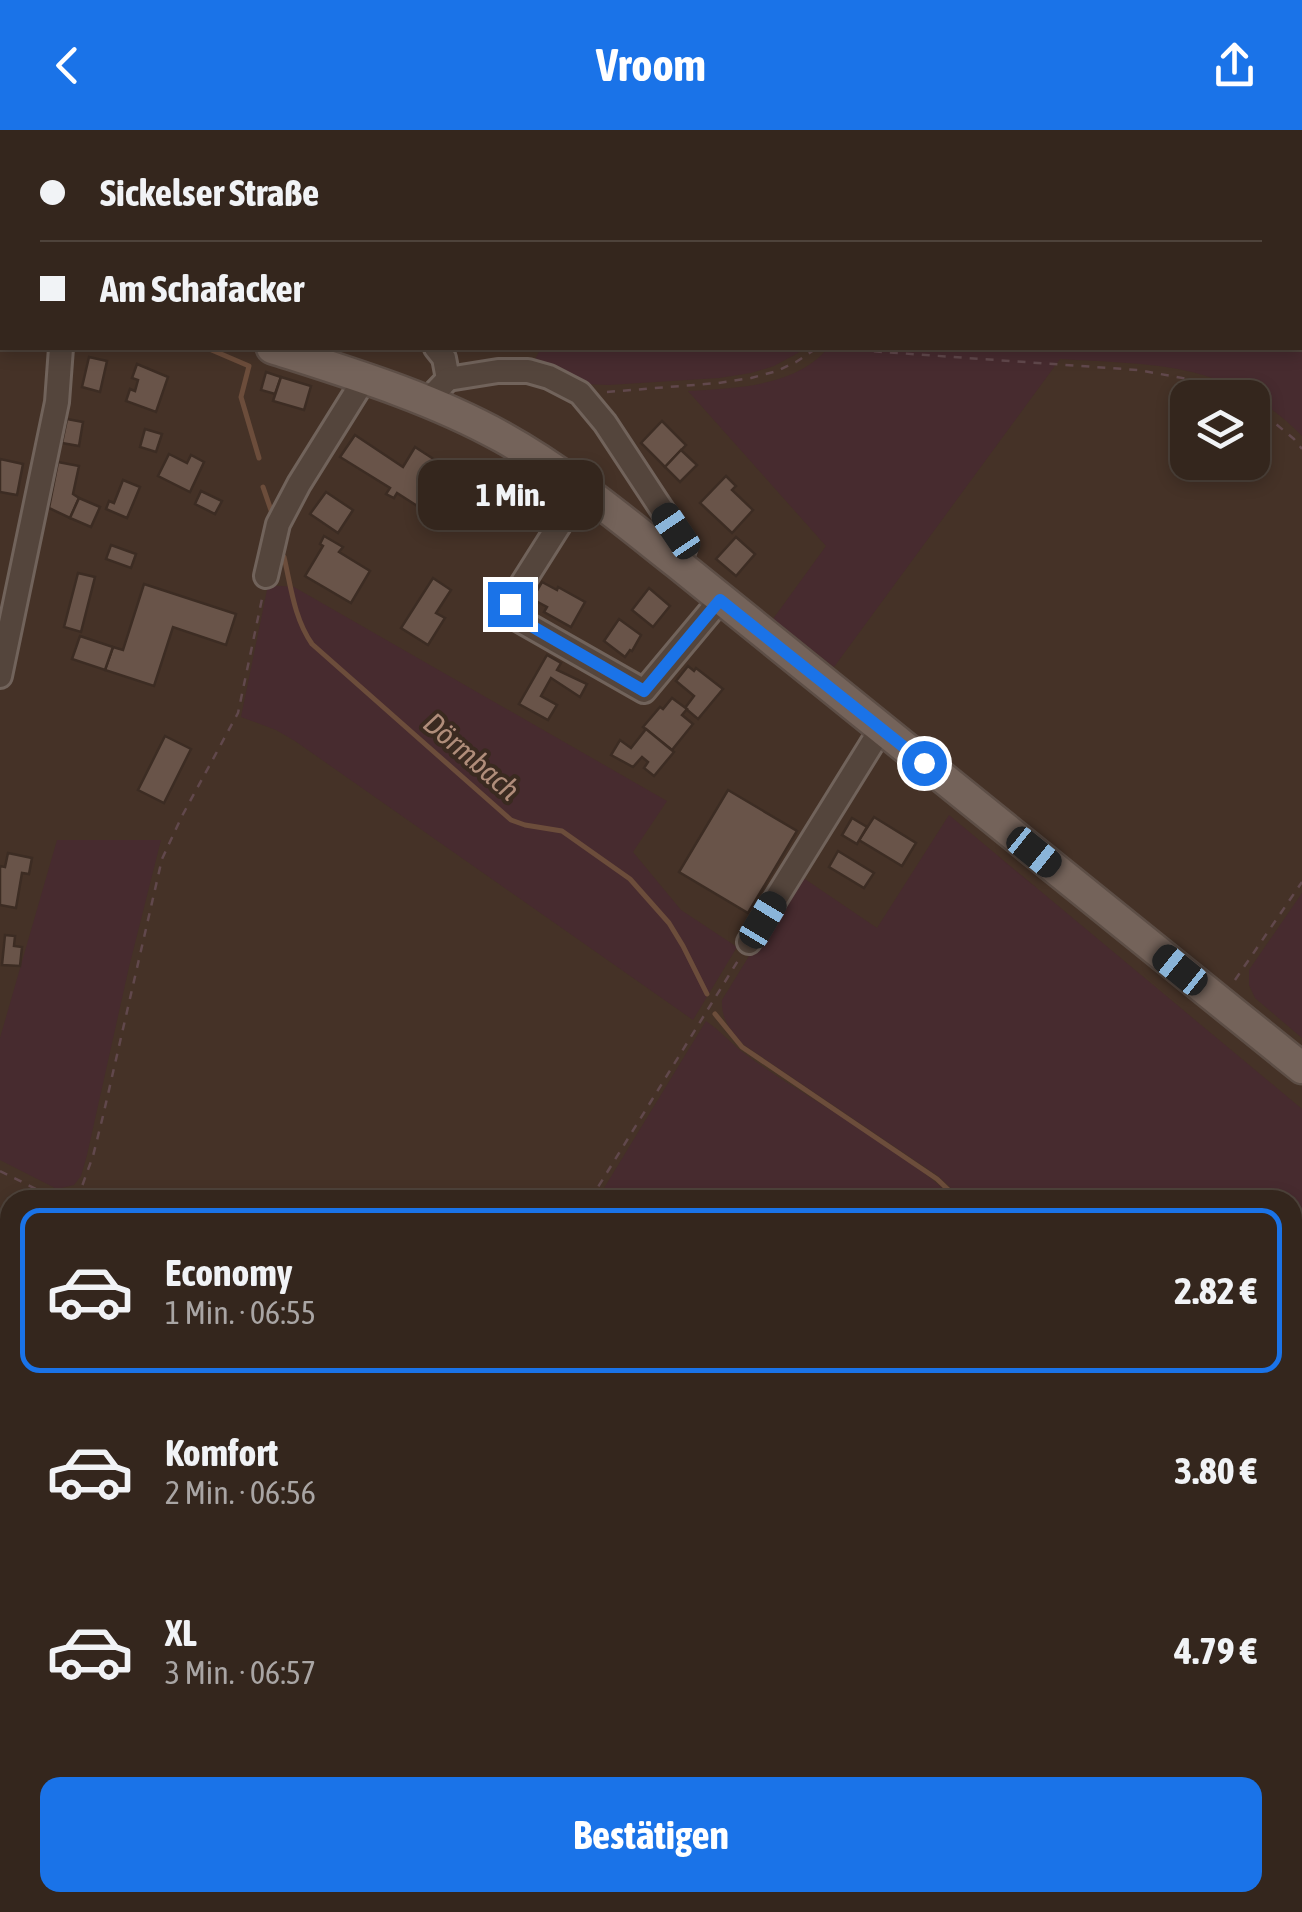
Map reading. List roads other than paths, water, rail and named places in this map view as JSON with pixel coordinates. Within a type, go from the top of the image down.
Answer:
[{"type":"main road","points":[[278,350],[365,378],[438,390],[582,489],[1302,1068]]},
{"type":"street","points":[[0,676],[57,402],[61,350]]},
{"type":"street","points":[[438,350],[444,358],[438,390],[498,371],[528,370],[580,392],[676,531],[684,550],[677,563]]},
{"type":"street","points":[[266,576],[278,524],[365,378]]},
{"type":"street","points":[[582,489],[510,604],[514,616],[644,691],[720,600]]},
{"type":"street","points":[[749,942],[889,735]]},
{"type":"street","points":[[0,1272],[0,1344]]},
{"type":"waterway","name":"Dörmbach","points":[[212,350],[249,366],[241,397],[259,458]]},
{"type":"waterway","name":"Dörmbach","points":[[263,487],[273,516]]},
{"type":"waterway","name":"Dörmbach","points":[[284,557],[297,613],[312,644],[511,820],[562,831],[630,879],[669,923],[707,994]]},
{"type":"waterway","name":"Dörmbach","points":[[715,1014],[742,1047],[949,1190]]}]
